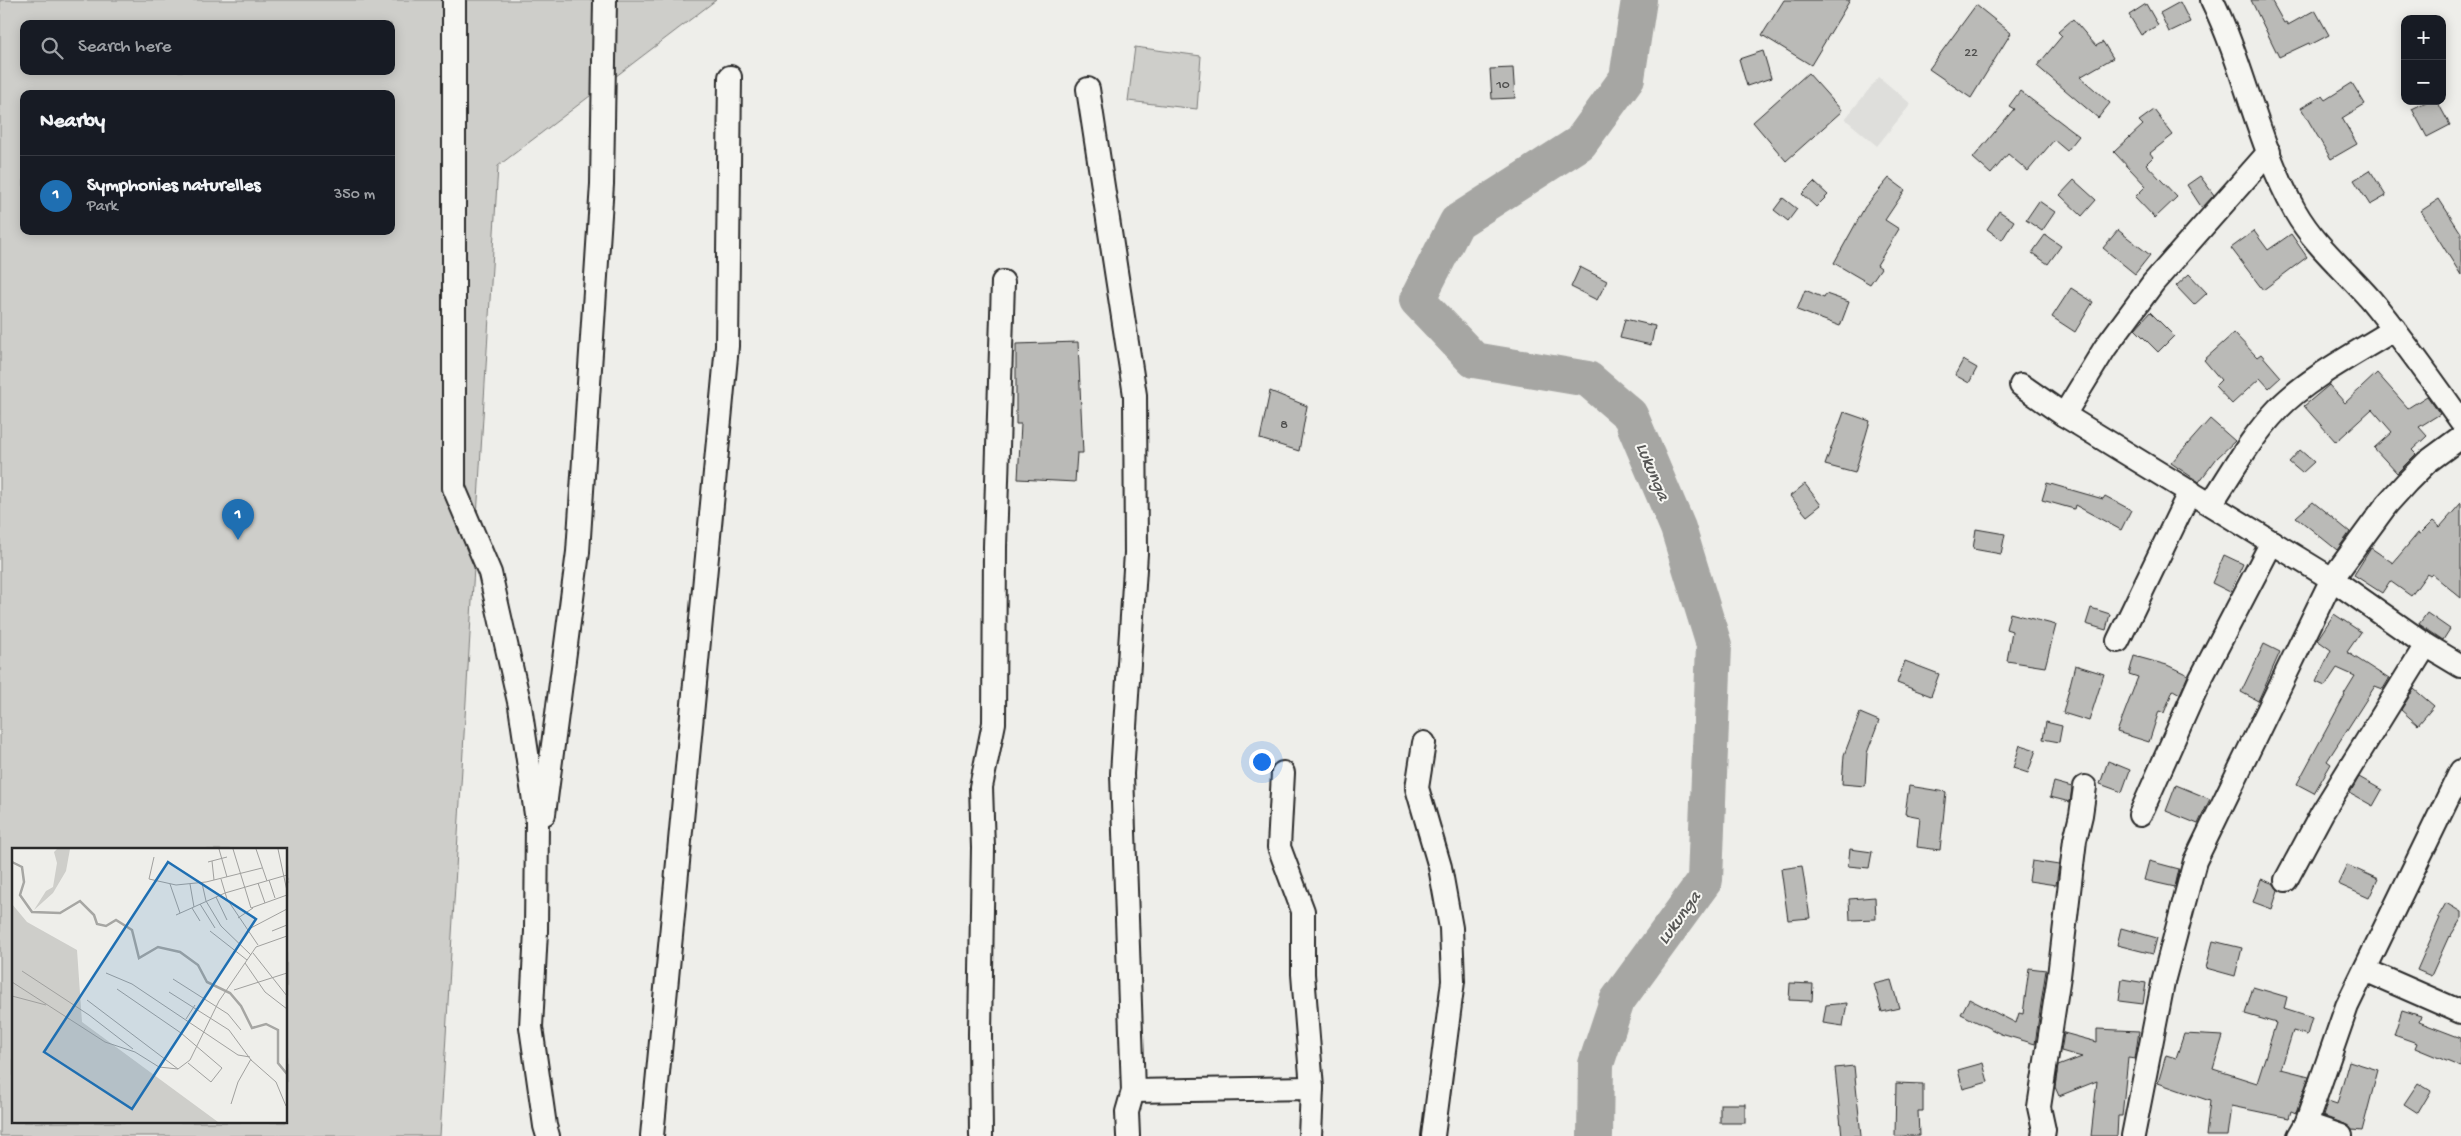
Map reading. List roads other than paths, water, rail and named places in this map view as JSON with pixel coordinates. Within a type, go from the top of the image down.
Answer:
[{"type":"street","points":[[454,0],[454,488],[490,573],[518,697],[538,822],[536,931],[531,1027],[548,1136]]},
{"type":"street","points":[[537,864],[578,552],[602,184],[605,0]]},
{"type":"street","points":[[2212,0],[2269,152],[2295,211],[2322,251],[2356,284],[2395,329],[2461,421]]},
{"type":"street","points":[[652,1136],[727,346],[730,77]]},
{"type":"street","points":[[1088,89],[1135,395],[1136,553],[1122,774],[1133,1091],[1127,1112],[1128,1136]]},
{"type":"street","points":[[2064,415],[2106,348],[2153,283],[2269,152]]},
{"type":"street","points":[[981,1136],[980,1034],[983,848],[981,787],[994,723],[995,528],[1003,282]]},
{"type":"street","points":[[2211,504],[2277,409],[2298,390],[2395,329]]},
{"type":"street","points":[[2021,385],[2064,415],[2332,579],[2426,645],[2461,666]]},
{"type":"street","points":[[2133,1136],[2164,978],[2195,861],[2332,579],[2387,504],[2427,462],[2461,437]]},
{"type":"street","points":[[2118,641],[2190,491]]},
{"type":"street","points":[[2140,815],[2200,680],[2272,542]]},
{"type":"street","points":[[2286,880],[2322,813],[2426,645]]},
{"type":"street","points":[[1424,743],[1417,788],[1440,867],[1451,928],[1453,981],[1433,1136]]},
{"type":"street","points":[[2341,1136],[2302,1130],[2347,1006],[2461,771]]},
{"type":"street","points":[[1283,773],[1279,847],[1302,911],[1303,974],[1312,1088],[1310,1136]]},
{"type":"street","points":[[2043,1136],[2044,1130],[2039,1108],[2060,976],[2075,840],[2085,787]]},
{"type":"street","points":[[2365,970],[2461,1012]]},
{"type":"street","points":[[1133,1091],[1312,1088]]},
{"type":"waterway","name":"Lukunga","points":[[1595,1136],[1596,1064],[1617,1001],[1705,880],[1714,645],[1678,528],[1630,415],[1588,379],[1474,360],[1417,300],[1457,222],[1580,143],[1627,78],[1639,0]]},
{"type":"place","name":"Symphonies naturelles","points":[[238,540]]}]
